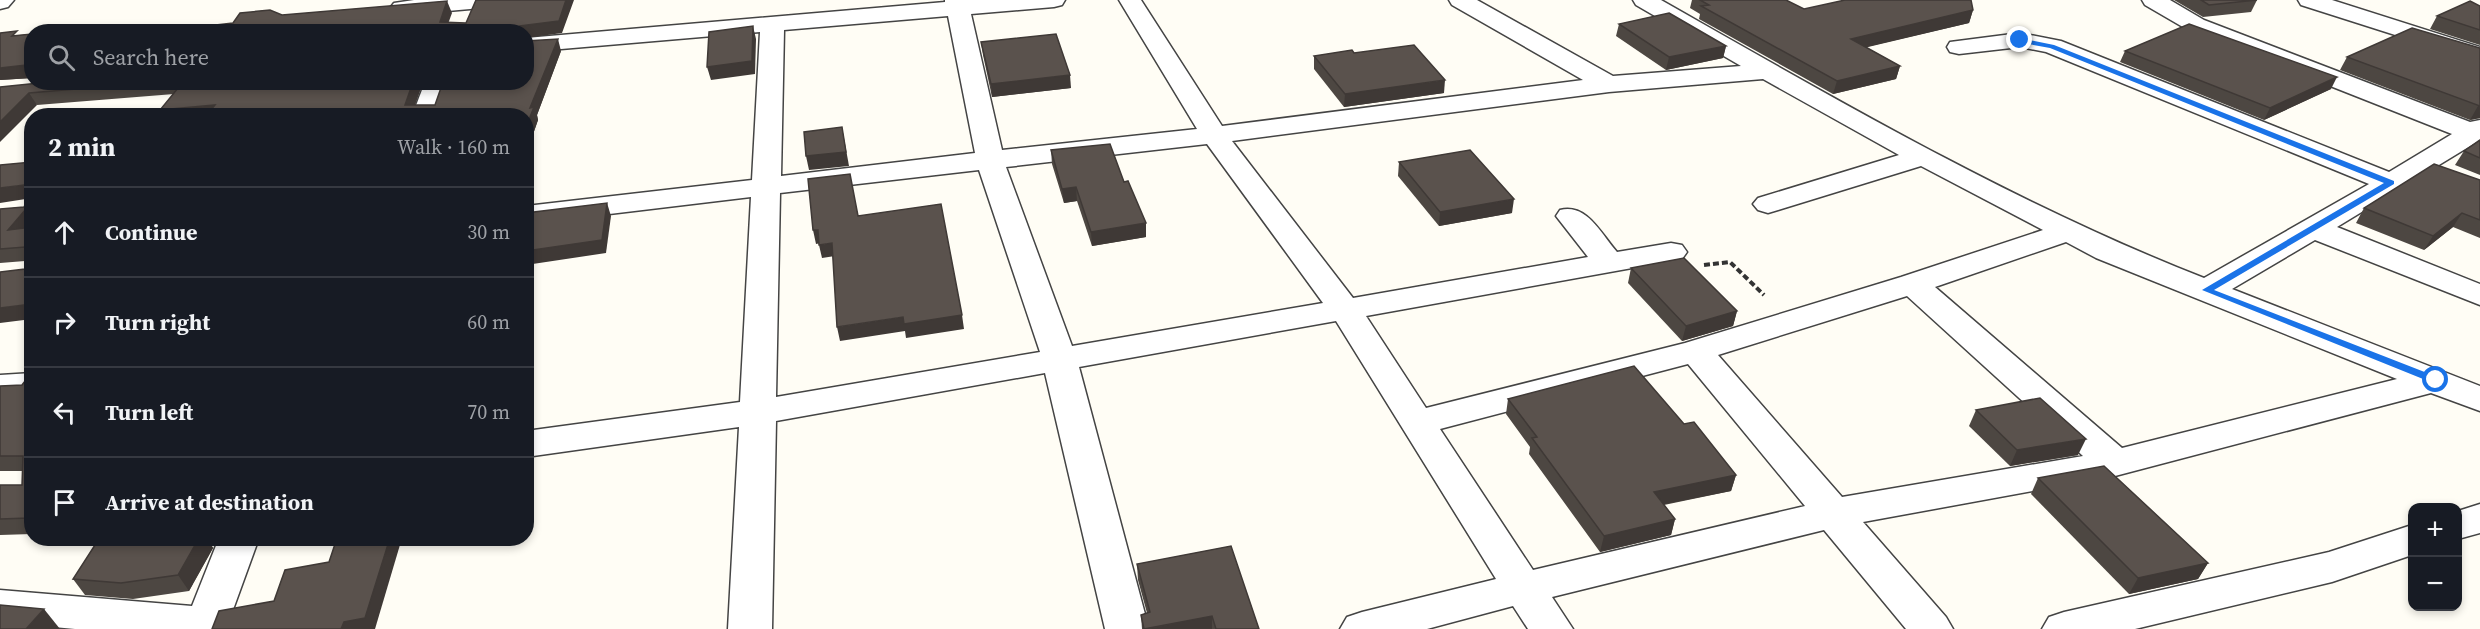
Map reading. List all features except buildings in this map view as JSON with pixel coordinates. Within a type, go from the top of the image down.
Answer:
[{"type":"street","points":[[378,10],[467,8],[493,0]]},
{"type":"street","points":[[534,44],[772,25],[958,5],[1054,0]]},
{"type":"street","points":[[1130,0],[1214,135],[1346,311],[1415,423],[1551,629]]},
{"type":"street","points":[[1460,0],[1609,84]]},
{"type":"street","points":[[2153,0],[2196,25],[2476,130]]},
{"type":"street","points":[[2309,0],[2480,55]]},
{"type":"street","points":[[1658,2],[1769,71],[1924,156],[2107,251],[2480,399]]},
{"type":"street","points":[[958,5],[990,160],[1060,361],[1127,629]]},
{"type":"street","points":[[750,629],[772,25]]},
{"type":"street","points":[[1959,46],[2020,40],[2052,46],[2391,183]]},
{"type":"street","points":[[534,214],[1214,135],[1609,84],[1769,71]]},
{"type":"street","points":[[428,108],[435,90]]},
{"type":"street","points":[[2207,290],[2311,227],[2423,164],[2476,130]]},
{"type":"street","points":[[1768,204],[1924,156]]},
{"type":"street","points":[[2423,164],[2451,176]]},
{"type":"street","points":[[1571,216],[1609,263]]},
{"type":"street","points":[[2311,227],[2480,295]]},
{"type":"street","points":[[1415,423],[1696,351],[1912,284],[2069,231]]},
{"type":"street","points":[[534,443],[758,412],[1346,311],[1671,252]]},
{"type":"street","points":[[1912,284],[2115,463]]},
{"type":"street","points":[[1696,351],[1931,629]]},
{"type":"street","points":[[1362,629],[1834,513],[2115,463],[2436,380]]},
{"type":"street","points":[[0,386],[24,384]]},
{"type":"street","points":[[2462,523],[2480,518]]},
{"type":"street","points":[[2064,629],[2332,567],[2408,541]]},
{"type":"street","points":[[0,606],[205,626],[236,546]]},
{"type":"path","points":[[1671,252],[1686,255],[1701,265],[1730,262],[1790,322]]},
{"type":"route","points":[[2020,40],[2036,41],[2052,46],[2391,183],[2311,227],[2207,290],[2436,380]]}]
